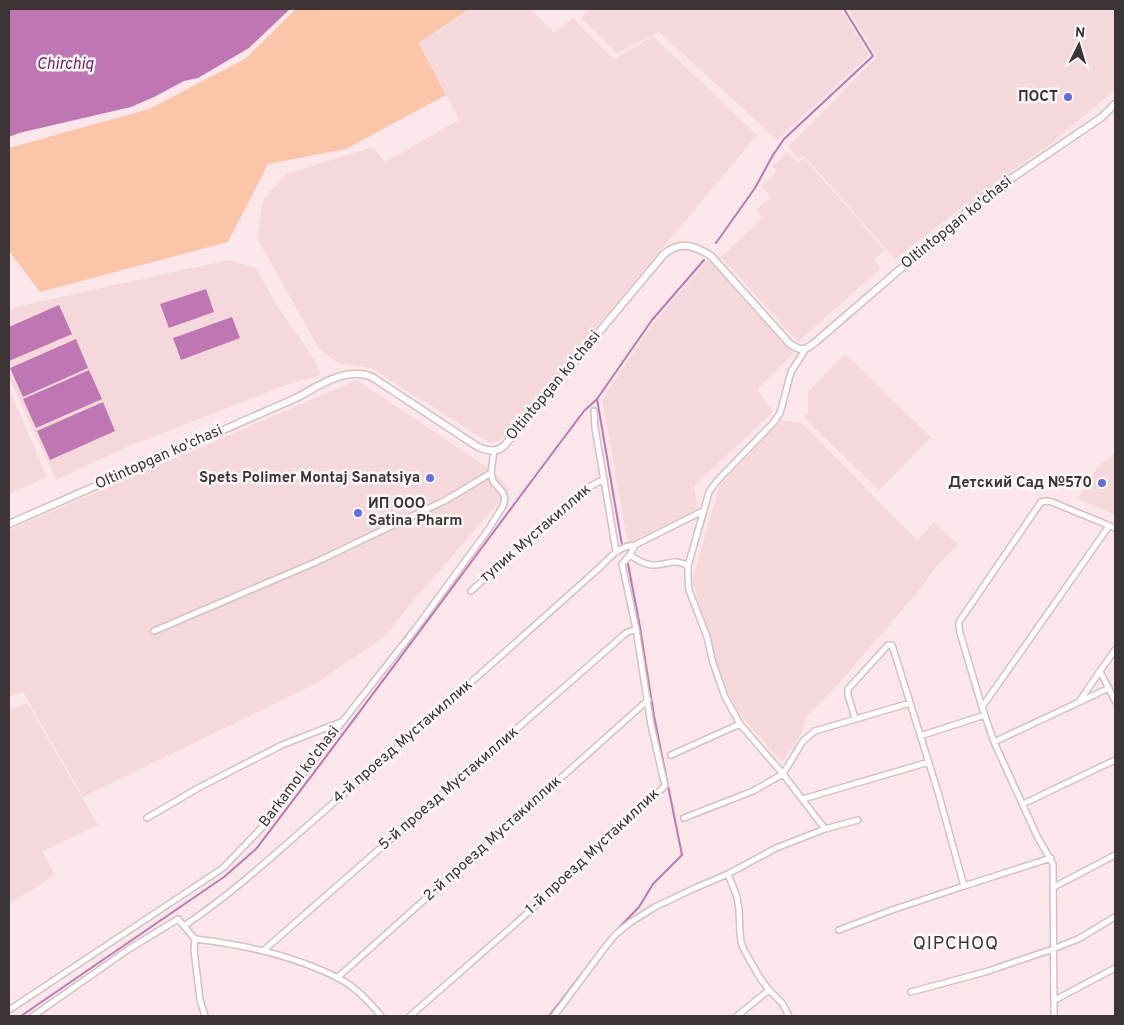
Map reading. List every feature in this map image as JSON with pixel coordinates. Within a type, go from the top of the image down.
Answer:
[{"type":"street","name":"Oltintopgan ko'chasi","points":[[825,829],[783,774],[740,724],[725,697],[713,663],[689,590],[688,578],[688,566],[709,492],[717,481],[777,418],[780,413],[790,372],[805,350],[984,197],[1102,117],[1115,104]]},
{"type":"street","name":"Oltintopgan ko'chasi","points":[[9,524],[296,398],[336,377],[348,373],[359,373],[372,377],[478,448],[494,451],[500,449],[664,254],[671,248],[681,245],[702,250],[711,256],[790,344],[799,350],[805,350]]},
{"type":"street","points":[[594,411],[614,553],[622,564],[630,555],[635,545]]},
{"type":"street","points":[[154,631],[316,562],[446,500],[491,472],[494,451]]},
{"type":"street","name":"Barkamol ko'chasi","points":[[9,1010],[224,868],[271,818],[488,530],[503,506],[505,498],[493,481],[491,472]]},
{"type":"street","name":"тупик Мустакиллик","points":[[470,591],[586,488],[604,478]]},
{"type":"street","points":[[1054,1016],[1054,868],[1051,858],[1037,836],[994,742],[960,633],[959,622],[1041,502],[1052,502],[1115,528]]},
{"type":"street","points":[[614,553],[625,546],[635,545],[703,511]]},
{"type":"street","points":[[982,707],[1109,526]]},
{"type":"street","name":"4-й проезд Мустакиллик","points":[[184,926],[209,909],[272,857],[592,575],[614,553]]},
{"type":"street","points":[[630,555],[642,563],[651,565],[677,561],[688,566]]},
{"type":"street","name":"1-й проезд Мустакиллик","points":[[410,1016],[521,918],[665,786],[622,564]]},
{"type":"street","name":"5-й проезд Мустакиллик","points":[[263,951],[626,633],[636,629]]},
{"type":"street","points":[[855,718],[848,689],[888,645],[892,646],[929,762],[964,886]]},
{"type":"street","points":[[1079,702],[1115,650]]},
{"type":"street","points":[[1100,671],[1115,701]]},
{"type":"street","points":[[994,742],[1109,688]]},
{"type":"street","name":"2-й проезд Мустакиллик","points":[[338,977],[648,700]]},
{"type":"street","points":[[684,818],[752,790],[783,774],[803,741],[815,731],[910,703]]},
{"type":"street","points":[[920,736],[985,716]]},
{"type":"street","points":[[147,818],[198,788],[282,745],[343,721]]},
{"type":"street","points":[[671,755],[740,724]]},
{"type":"street","points":[[1023,804],[1115,760]]},
{"type":"street","points":[[803,799],[929,762]]},
{"type":"street","points":[[554,1016],[606,946],[616,934],[631,922],[663,903],[728,874],[776,848],[825,829],[858,820]]},
{"type":"street","points":[[1054,886],[1115,854]]},
{"type":"street","points":[[839,930],[892,910],[1051,858]]},
{"type":"street","points":[[728,874],[735,891],[739,910],[741,942],[748,958],[769,990],[782,1003],[789,1016]]},
{"type":"street","points":[[911,992],[985,972],[1053,949],[1078,939],[1115,917]]},
{"type":"street","points":[[33,1016],[129,949],[178,919],[195,939],[263,951],[303,962],[338,977],[369,1001],[380,1016]]},
{"type":"street","points":[[195,939],[194,950],[200,1000],[206,1016]]},
{"type":"street","points":[[1054,1000],[1115,968]]},
{"type":"street","points":[[737,1016],[769,990]]},
{"type":"shaded area","points":[[296,9],[469,9],[419,43],[446,95],[346,149],[268,164],[228,242],[40,292],[9,251],[9,148],[149,109],[245,59]]},
{"type":"shaded area","points":[[470,9],[529,9],[555,33],[573,18],[614,59],[653,36],[757,135],[504,438],[491,444],[371,368],[338,363],[319,349],[257,238],[263,200],[286,174],[373,147],[385,162],[459,120],[420,43]]},
{"type":"shaded area","points":[[590,9],[840,9],[869,55],[777,140],[659,32],[617,53],[581,18]]},
{"type":"shaded area","points":[[848,9],[1115,9],[1115,90],[1054,141],[973,199],[895,259],[804,156],[799,159],[788,147],[877,57]]},
{"type":"shaded area","points":[[788,152],[797,163],[804,158],[885,250],[874,260],[881,268],[798,342],[721,257],[762,218],[756,210],[771,197],[761,186],[777,172],[772,166]]},
{"type":"shaded area","points":[[228,260],[256,268],[276,304],[314,359],[321,375],[289,384],[127,447],[56,480],[9,378],[9,311],[20,306]]},
{"type":"shaded area","points":[[708,260],[793,354],[757,389],[773,412],[694,486],[698,509],[628,543],[602,399],[653,324]]},
{"type":"shaded area","points":[[845,354],[931,437],[879,490],[804,418],[808,412],[808,392]]},
{"type":"shaded area","points":[[357,380],[494,472],[510,490],[385,636],[317,683],[83,797],[23,692],[9,697],[9,530]]},
{"type":"shaded area","points":[[9,389],[47,477],[9,494]]},
{"type":"shaded area","points":[[781,421],[801,422],[917,540],[934,522],[958,544],[931,573],[922,587],[833,690],[807,715],[800,736],[782,762],[741,716],[724,686],[692,580],[720,485]]},
{"type":"shaded area","name":"Детский Сад №570","points":[[1115,453],[1115,515],[1078,499],[1098,467]]},
{"type":"shaded area","points":[[27,703],[98,825],[43,851],[40,846],[55,875],[9,904],[9,710]]},
{"type":"water","name":"Chirchiq","points":[[9,9],[290,9],[249,48],[198,78],[184,81],[131,107],[9,137]]},
{"type":"water","points":[[206,289],[214,312],[169,328],[160,304]]},
{"type":"water","points":[[59,305],[72,334],[9,361],[9,327]]},
{"type":"water","points":[[232,317],[240,338],[181,360],[173,338]]},
{"type":"water","points":[[76,339],[88,368],[23,397],[10,368]]},
{"type":"water","points":[[89,370],[102,399],[36,428],[23,399]]},
{"type":"water","points":[[103,402],[115,431],[50,460],[37,431]]},
{"type":"waterway","points":[[716,243],[755,188],[784,139],[873,56],[844,9]]},
{"type":"waterway","points":[[21,1016],[224,877],[256,849],[584,411],[597,399],[652,320],[704,260]]},
{"type":"waterway","points":[[597,399],[622,545]]},
{"type":"waterway","points":[[549,1016],[610,937],[639,907],[653,884],[682,855],[654,716],[628,564]]},
{"type":"place","name":"ПОСТ","points":[[1068,97]]},
{"type":"place","name":"Spets Polimer Montaj Sanatsiya","points":[[430,478]]},
{"type":"place","name":"Детский Сад №570","points":[[1102,483]]},
{"type":"place","name":"ИП ООО Satina Pharm","points":[[358,513]]},
{"type":"district","name":"QIPCHOQ","points":[[956,944]]}]
